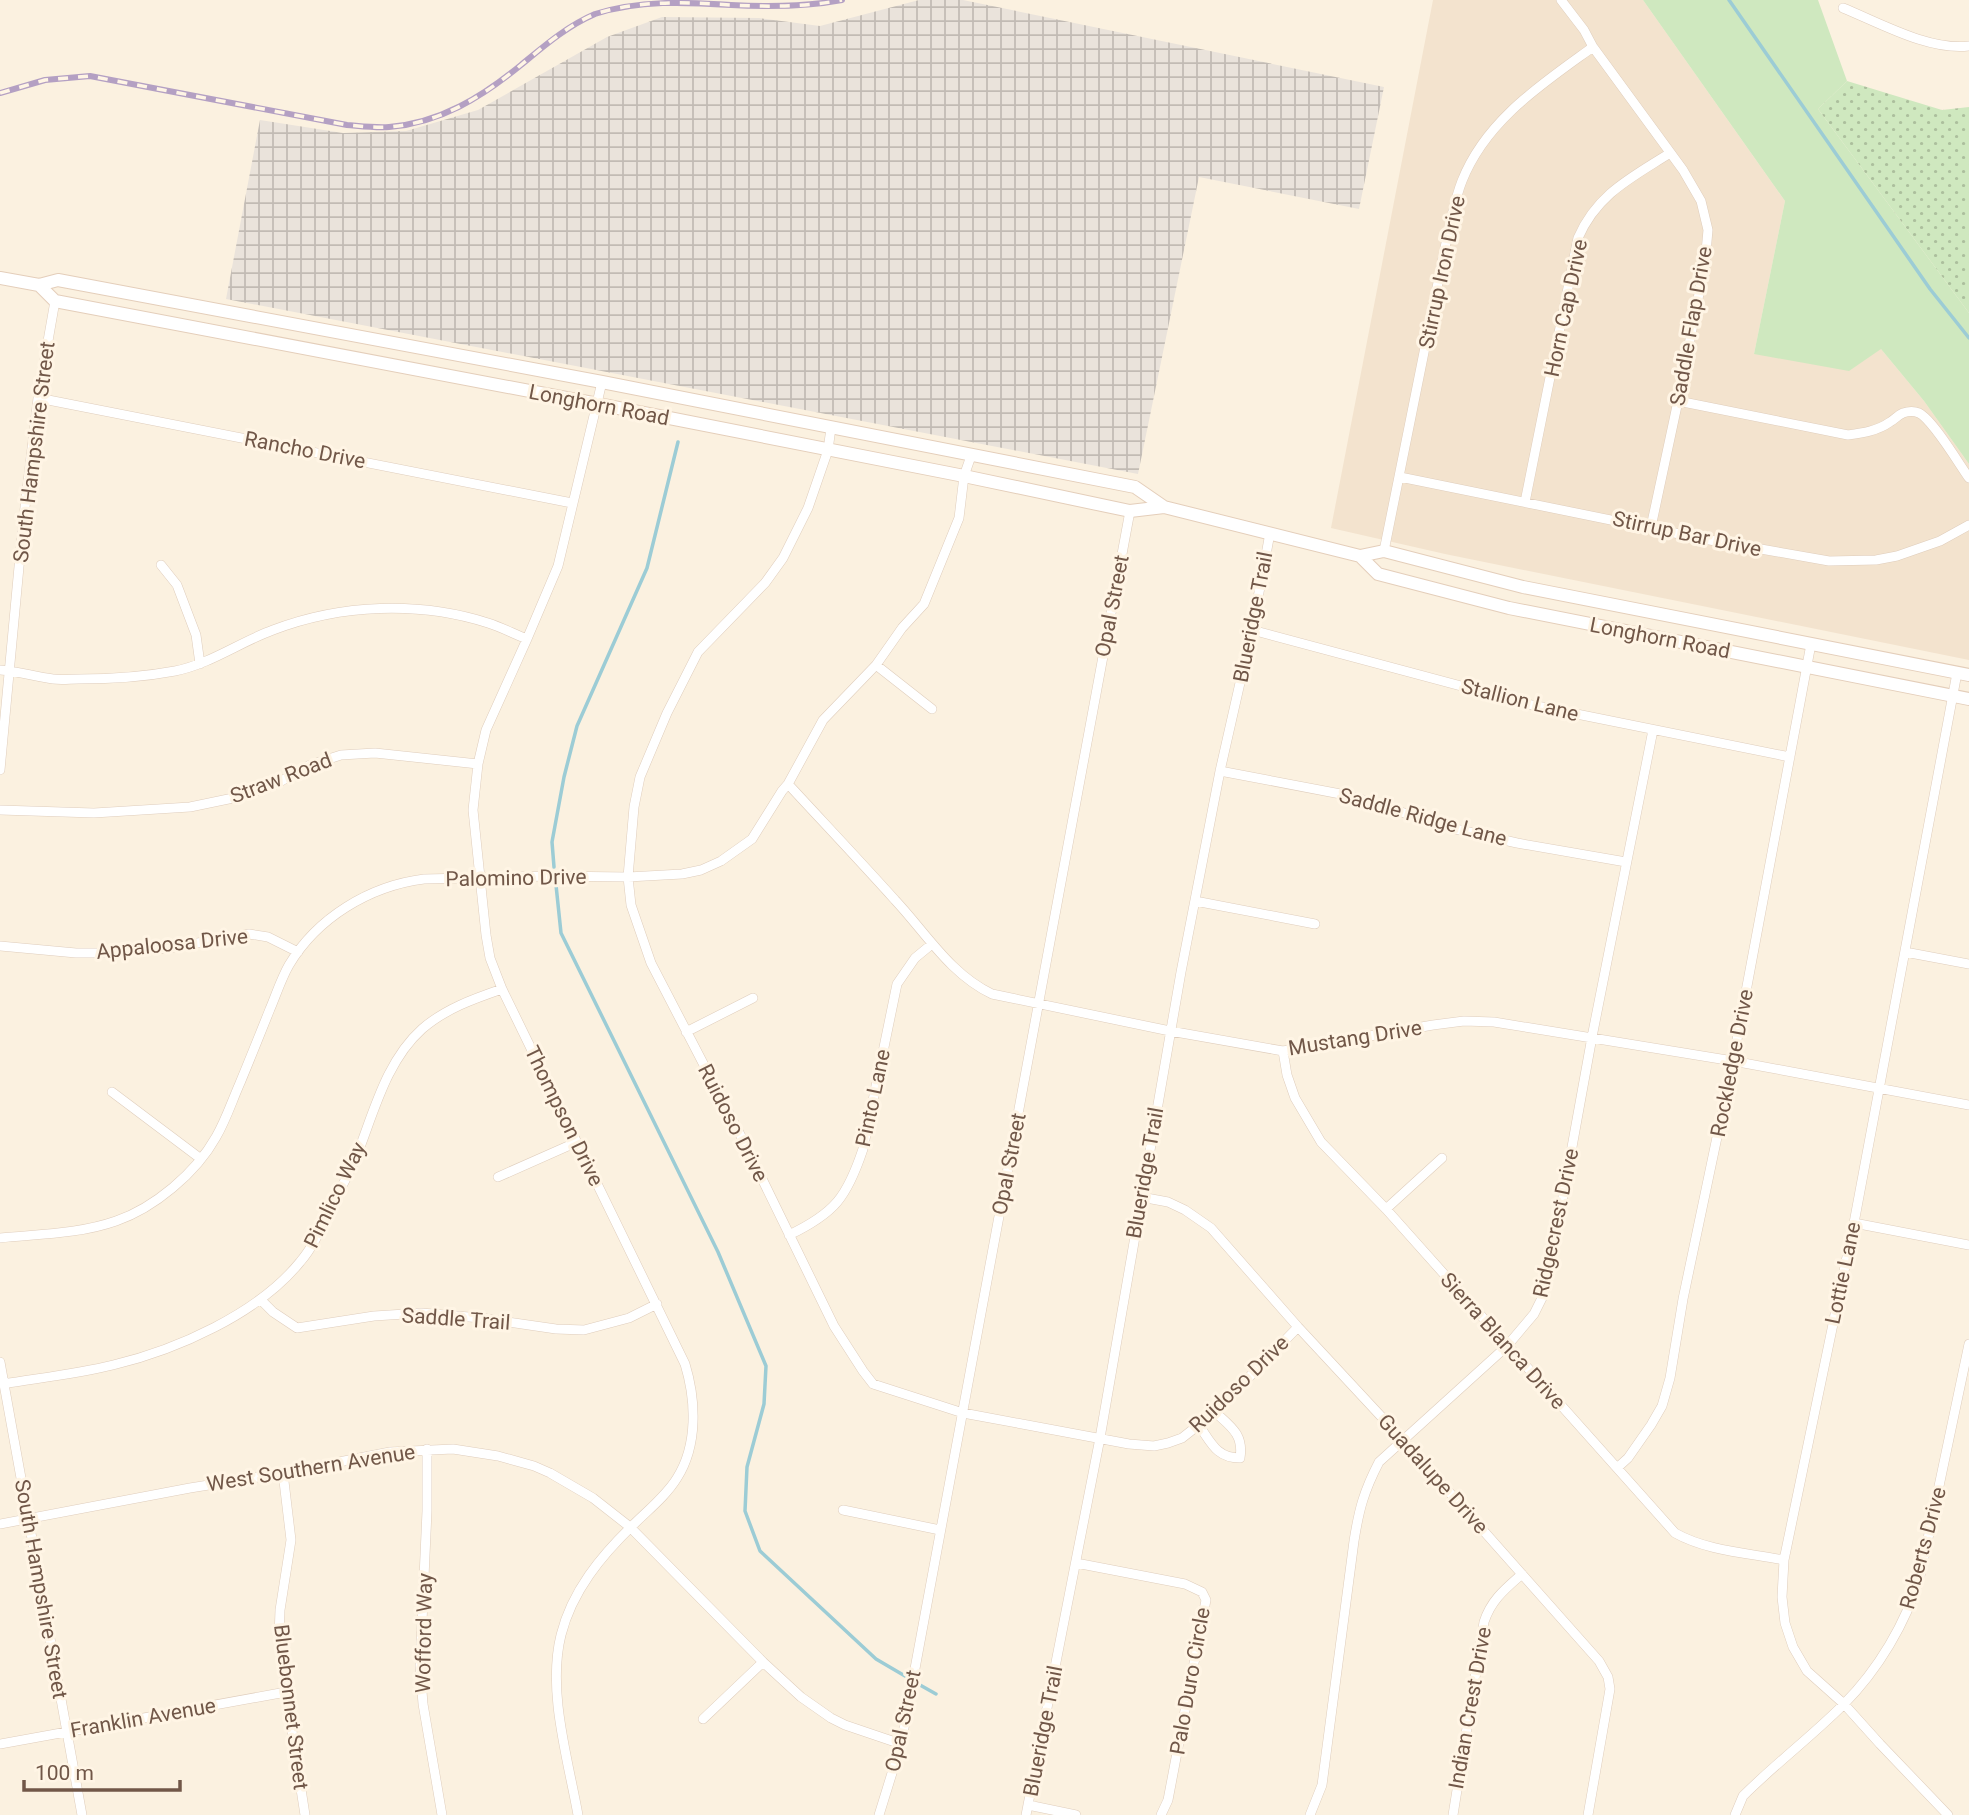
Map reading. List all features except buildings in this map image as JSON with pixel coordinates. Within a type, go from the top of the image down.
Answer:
[{"type":"main road","name":"Longhorn Road","points":[[0,278],[39,285],[58,280],[602,382],[1135,488],[1164,507]]},
{"type":"main road","points":[[39,285],[55,300]]},
{"type":"main road","name":"Longhorn Road","points":[[55,300],[1130,510],[1164,507],[1360,556],[1384,551],[1523,587],[1963,674]]},
{"type":"main road","points":[[173,322],[177,302]]},
{"type":"main road","name":"Longhorn Road","points":[[1360,556],[1378,575],[1508,608],[1969,699]]},
{"type":"street","name":"Saddle Flap Drive","points":[[1561,0],[1683,170],[1700,201],[1708,230],[1678,401],[1651,527]]},
{"type":"street","points":[[1843,8],[1926,42],[1944,46],[1969,46]]},
{"type":"street","name":"Stirrup Iron Drive","points":[[1384,551],[1449,228],[1462,181],[1484,141],[1516,105],[1593,47]]},
{"type":"street","name":"Horn Cap Drive","points":[[1525,502],[1578,238],[1591,212],[1613,190],[1670,153]]},
{"type":"street","name":"South Hampshire Street","points":[[0,770],[5,670],[37,398],[55,300]]},
{"type":"street","name":"Thompson Drive","points":[[578,1815],[557,1700],[559,1645],[567,1616],[595,1566],[669,1490],[679,1476],[693,1429],[694,1412],[685,1364],[502,989],[490,958],[473,810],[478,764],[486,730],[558,566],[602,382]]},
{"type":"street","name":"Rancho Drive","points":[[37,398],[572,503]]},
{"type":"street","points":[[1678,401],[1848,435],[1877,429],[1900,414],[1910,411],[1920,413],[1969,478]]},
{"type":"street","name":"Ruidoso Drive","points":[[831,428],[828,450],[808,508],[783,558],[765,583],[698,652],[667,713],[640,777],[634,807],[628,877],[631,905],[651,963],[747,1146],[834,1326],[873,1384],[962,1412],[1129,1444],[1154,1446],[1182,1438],[1215,1412],[1298,1328]]},
{"type":"street","name":"Palomino Drive","points":[[0,1238],[83,1231],[117,1221],[162,1196],[201,1159],[221,1128],[284,976],[298,952],[338,913],[371,893],[405,881],[682,874],[701,870],[721,861],[752,839],[788,784],[823,720],[876,665],[901,628],[924,604],[959,518],[964,476],[971,456]]},
{"type":"street","name":"Stirrup Bar Drive","points":[[1400,477],[1829,561],[1876,560],[1897,556],[1940,541],[1969,525]]},
{"type":"street","name":"Opal Street","points":[[879,1815],[901,1744],[1130,510]]},
{"type":"street","name":"Blueridge Trail","points":[[1027,1810],[1100,1438],[1170,1031],[1220,771],[1252,631],[1270,533]]},
{"type":"street","points":[[161,565],[177,585],[196,635],[200,664]]},
{"type":"street","points":[[5,670],[54,680],[149,676],[200,664],[271,630],[324,614],[391,608],[457,615],[489,623],[527,639]]},
{"type":"street","name":"Stallion Lane","points":[[1252,631],[1532,705],[1790,757]]},
{"type":"street","name":"Rockledge Drive","points":[[1617,1468],[1628,1458],[1651,1425],[1662,1406],[1670,1378],[1683,1299],[1733,1060],[1811,644]]},
{"type":"street","points":[[876,665],[932,709]]},
{"type":"street","name":"Lottie Lane","points":[[1948,1815],[1844,1704],[1807,1671],[1793,1647],[1785,1623],[1782,1597],[1784,1560],[1854,1223],[1953,696],[1963,674]]},
{"type":"street","name":"Ridgecrest Drive","points":[[1310,1815],[1322,1785],[1359,1509],[1366,1486],[1379,1462],[1507,1346],[1534,1314],[1542,1298],[1548,1279],[1592,1037],[1653,730]]},
{"type":"street","name":"Straw Road","points":[[0,810],[94,813],[190,807],[237,797],[274,785],[310,765],[341,755],[375,752],[478,764]]},
{"type":"street","name":"Saddle Ridge Lane","points":[[1220,771],[1351,796],[1451,828],[1517,843],[1626,862]]},
{"type":"street","name":"Mustang Drive","points":[[788,784],[932,944],[974,985],[992,994],[1283,1051],[1464,1021],[1494,1022],[1733,1060],[1969,1105]]},
{"type":"street","points":[[1195,901],[1315,924]]},
{"type":"street","name":"Appaloosa Drive","points":[[0,946],[76,953],[112,952],[169,948],[249,934],[268,937],[298,952]]},
{"type":"street","name":"Pinto Lane","points":[[789,1235],[814,1223],[832,1209],[845,1194],[855,1174],[863,1149],[897,984],[915,958],[932,944]]},
{"type":"street","points":[[1905,952],[1969,964]]},
{"type":"street","name":"Pimlico Way","points":[[3,1384],[111,1366],[158,1352],[195,1336],[261,1300],[300,1263],[314,1242],[353,1163],[393,1067],[405,1050],[420,1031],[450,1010],[502,989]]},
{"type":"street","points":[[686,1032],[752,998]]},
{"type":"street","name":"Sierra Blanca Drive","points":[[1283,1051],[1295,1098],[1321,1142],[1386,1209],[1675,1533],[1704,1545],[1784,1560]]},
{"type":"street","points":[[112,1092],[201,1159]]},
{"type":"street","points":[[498,1177],[577,1142]]},
{"type":"street","points":[[1386,1209],[1442,1158]]},
{"type":"street","name":"Guadalupe Drive","points":[[1141,1197],[1168,1202],[1185,1210],[1210,1228],[1599,1661],[1608,1676],[1611,1689],[1588,1815]]},
{"type":"street","points":[[1854,1223],[1969,1245]]},
{"type":"street","name":"Saddle Trail","points":[[261,1300],[273,1312],[297,1328],[421,1313],[584,1330],[629,1318],[657,1304]]},
{"type":"street","name":"Roberts Drive","points":[[1735,1815],[1743,1797],[1844,1704],[1899,1631],[1912,1605],[1969,1344]]},
{"type":"street","name":"South Hampshire Street","points":[[0,1362],[82,1815]]},
{"type":"street","points":[[1198,1424],[1219,1453],[1229,1458],[1240,1458],[1242,1447],[1237,1433],[1215,1412]]},
{"type":"street","name":"Wofford Way","points":[[427,1449],[428,1511],[420,1667],[423,1704],[442,1815]]},
{"type":"street","name":"West Southern Avenue","points":[[0,1524],[390,1452],[453,1449],[534,1466],[580,1489],[630,1528],[763,1662],[801,1696],[831,1718],[867,1734],[901,1744]]},
{"type":"street","name":"Bluebonnet Street","points":[[283,1473],[290,1540],[279,1637],[305,1815]]},
{"type":"street","points":[[843,1510],[940,1530]]},
{"type":"street","name":"Palo Duro Circle","points":[[1076,1563],[1185,1584],[1202,1592],[1206,1600],[1168,1800],[1161,1815]]},
{"type":"street","name":"Indian Crest Drive","points":[[1452,1815],[1484,1622],[1495,1598],[1522,1574]]},
{"type":"street","points":[[703,1719],[763,1662]]},
{"type":"street","name":"Franklin Avenue","points":[[0,1744],[286,1692]]},
{"type":"street","points":[[1027,1810],[1076,1815]]},
{"type":"shaded area","points":[[919,0],[963,0],[1384,87],[1359,209],[1199,177],[1138,474],[226,299],[260,120],[343,133],[406,131],[478,110],[607,37],[662,17],[759,18],[820,26]]},
{"type":"shaded area","points":[[1433,0],[1643,0],[1785,201],[1754,354],[1881,349],[1924,401],[1969,464],[1969,660],[1445,554],[1331,528]]},
{"type":"green space","points":[[1643,0],[1818,0],[1847,81],[1818,109],[1969,313],[1969,464],[1924,401],[1881,349],[1849,371],[1754,354],[1785,201]]},
{"type":"green space","points":[[1847,81],[1942,110],[1969,107],[1969,313],[1818,109]]},
{"type":"waterway","points":[[1729,0],[1930,289],[1969,338]]},
{"type":"waterway","points":[[554,867],[552,842],[577,726],[647,568],[678,442]]},
{"type":"waterway","points":[[556,885],[561,933],[718,1252],[766,1366],[764,1404],[747,1467],[745,1511],[760,1551],[876,1659],[905,1676]]},
{"type":"waterway","points":[[920,1685],[936,1694]]},
{"type":"railway","points":[[0,93],[45,80],[90,76],[347,125],[389,127],[426,120],[476,98],[565,30],[595,14],[612,9],[662,3],[773,6],[842,0]]}]
